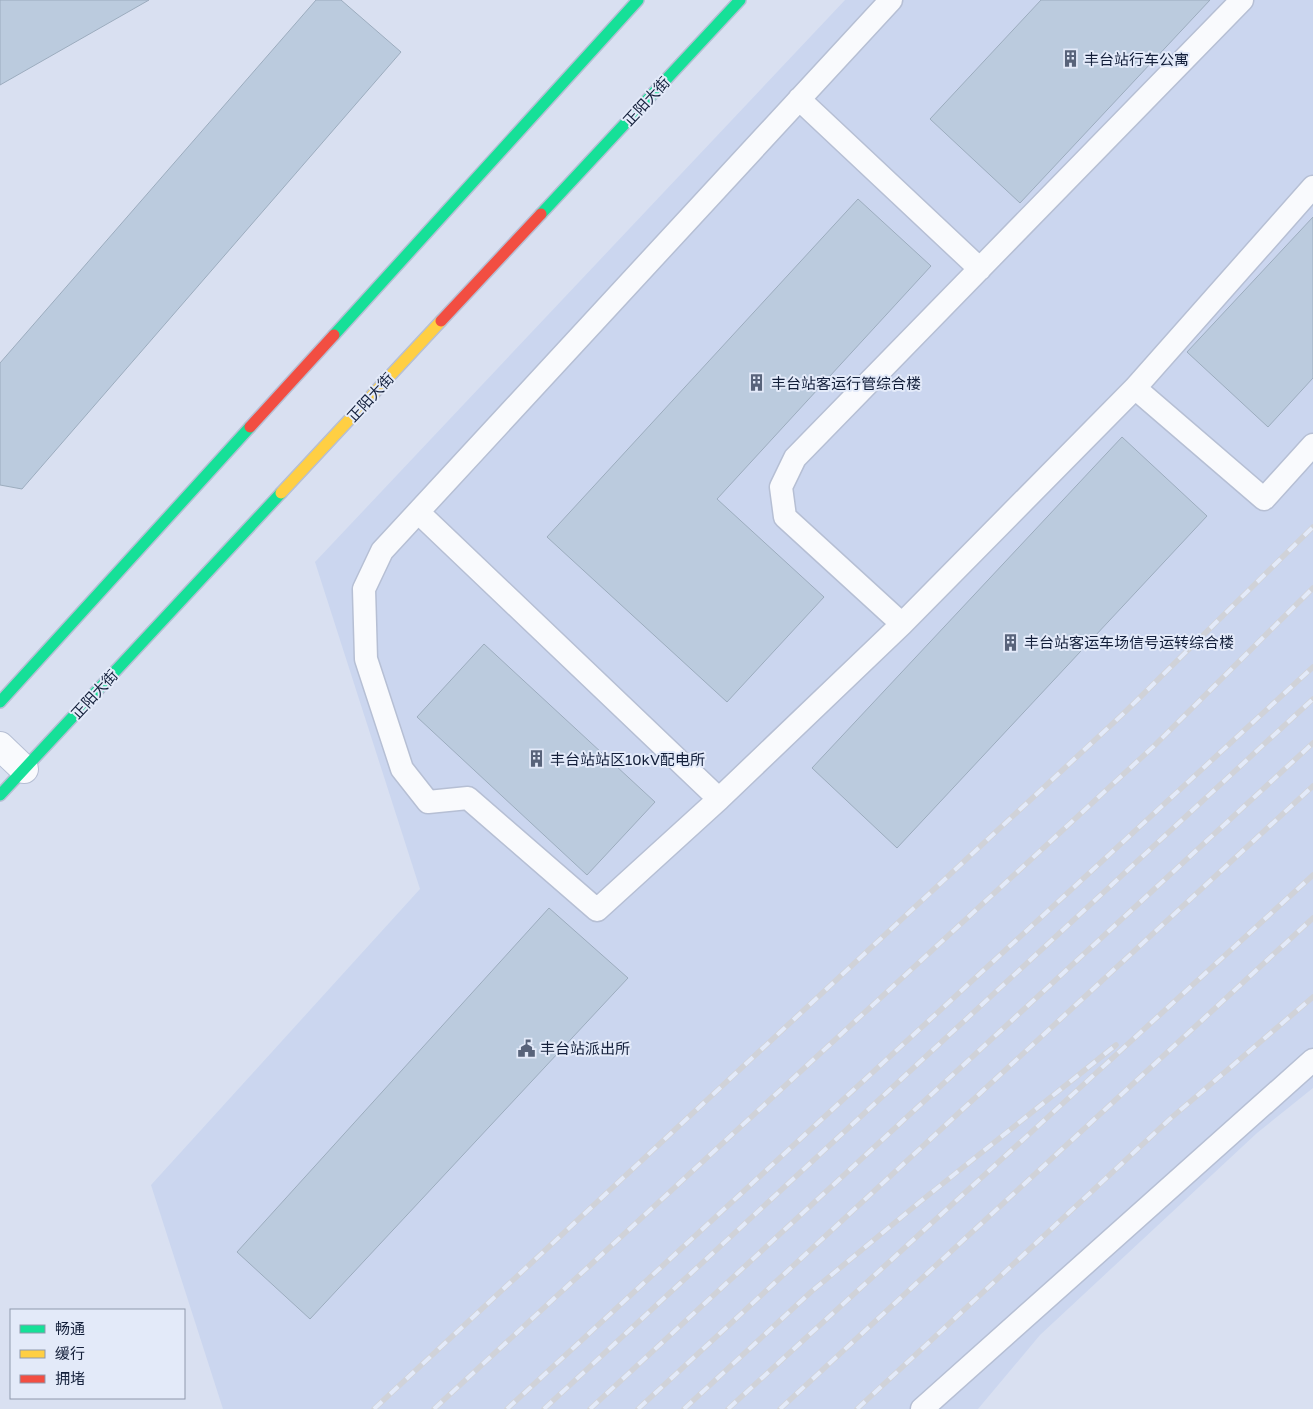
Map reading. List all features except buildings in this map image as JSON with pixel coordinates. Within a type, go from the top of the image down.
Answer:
[{"type":"main road","points":[[0,702],[638,0]]},
{"type":"main road","name":"正阳大街","points":[[0,795],[740,0]]},
{"type":"street","points":[[0,746],[24,769]]},
{"type":"lane","points":[[891,0],[382,551],[364,588],[366,659],[402,769],[428,802],[468,798],[597,910],[719,799],[902,624],[1135,388],[1313,187]]},
{"type":"lane","points":[[902,624],[785,517],[781,487],[795,458],[1242,0]]},
{"type":"lane","points":[[799,99],[980,269]]},
{"type":"lane","points":[[1135,388],[1264,500],[1313,445]]},
{"type":"lane","points":[[418,512],[719,799]]},
{"type":"lane","points":[[922,1409],[1313,1060]]},
{"type":"shaded area","points":[[845,0],[1313,0],[1313,1088],[1257,1133],[1040,1335],[978,1409],[223,1409],[151,1185],[420,889],[315,562]]},
{"type":"railway","points":[[374,1409],[1124,713],[1313,527]]},
{"type":"railway","points":[[434,1409],[1153,747],[1313,588]]},
{"type":"railway","points":[[507,1409],[1313,667]]},
{"type":"railway","points":[[544,1409],[1313,699]]},
{"type":"railway","points":[[590,1409],[1313,743]]},
{"type":"railway","points":[[638,1409],[1313,786]]},
{"type":"railway","points":[[728,1409],[1313,875]]},
{"type":"railway","points":[[780,1409],[1313,918]]},
{"type":"railway","points":[[857,1409],[1171,1118],[1313,997]]},
{"type":"railway","points":[[684,1409],[812,1291],[1116,1045]]},
{"type":"traffic: fast","points":[[334,335],[638,0]]},
{"type":"traffic: fast","points":[[541,214],[740,0]]},
{"type":"traffic: fast","points":[[0,702],[250,427]]},
{"type":"traffic: fast","points":[[0,795],[281,493]]},
{"type":"traffic: slow","points":[[281,493],[441,321]]},
{"type":"traffic: jam","points":[[441,321],[541,214]]},
{"type":"traffic: jam","points":[[250,427],[334,335]]},
{"type":"place","name":"丰台站行车公寓","points":[[1070,59]]},
{"type":"place","name":"丰台站客运行管综合楼","points":[[757,383]]},
{"type":"place","name":"丰台站客运车场信号运转综合楼","points":[[1010,642]]},
{"type":"place","name":"丰台站站区10kV配电所","points":[[536,759]]},
{"type":"place","name":"丰台站派出所","points":[[526,1048]]}]
